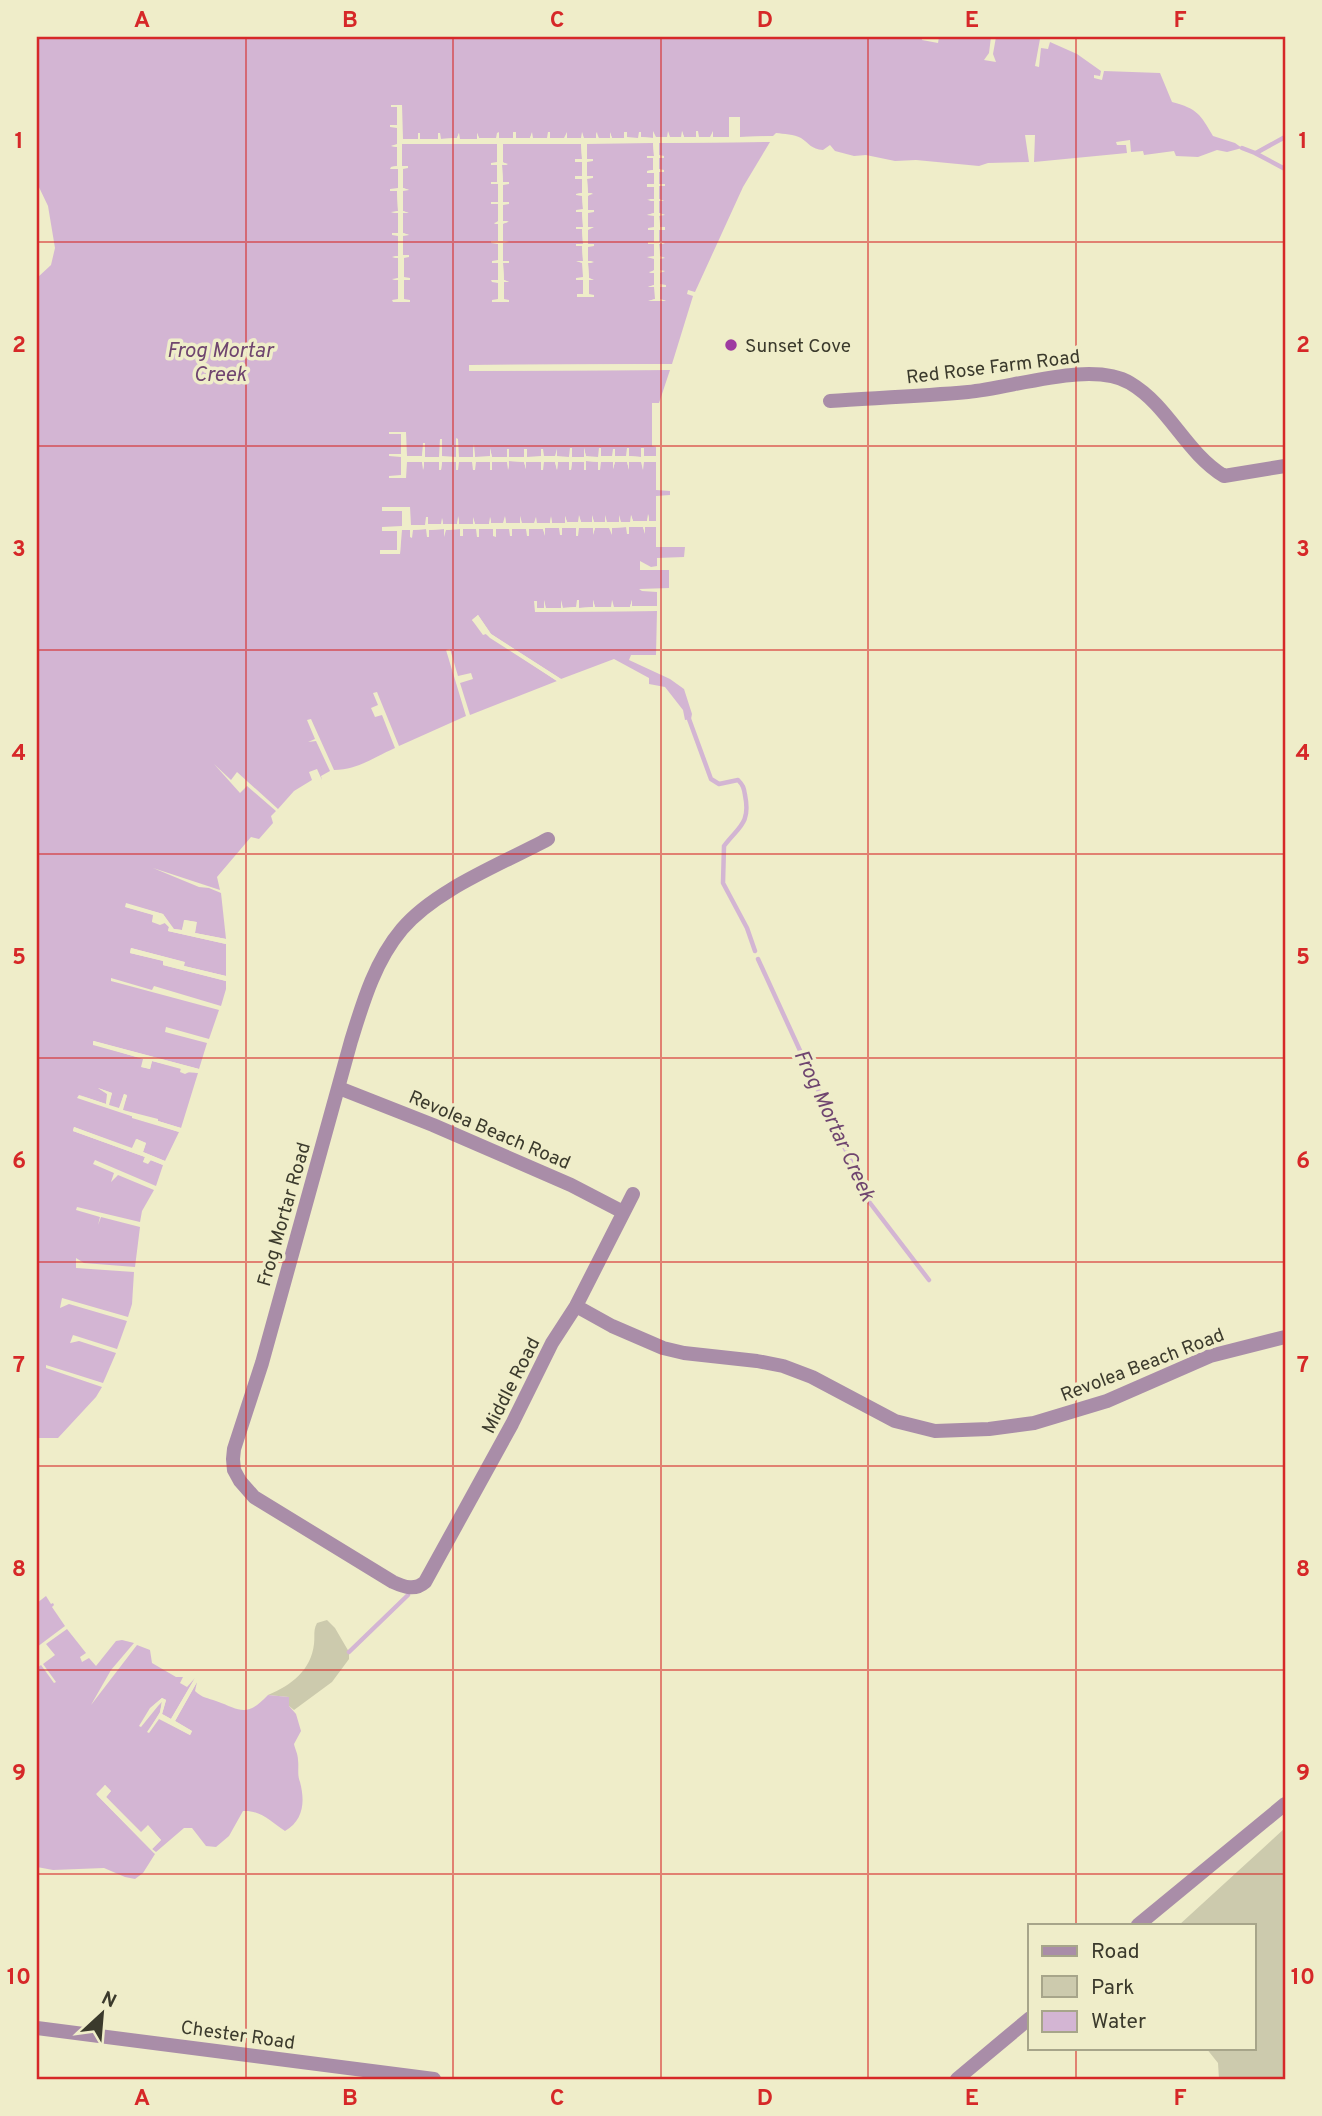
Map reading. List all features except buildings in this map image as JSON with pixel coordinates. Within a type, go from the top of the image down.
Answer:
[{"type":"street","name":"Red Rose Farm Road","points":[[830,401],[971,392],[1086,373],[1107,374],[1118,376],[1151,398],[1208,466],[1223,476],[1285,466]]},
{"type":"street","name":"Frog Mortar Road","points":[[416,1588],[393,1582],[262,1503],[245,1488],[234,1470],[234,1449],[370,985],[383,957],[402,929],[427,908],[453,890],[548,839]]},
{"type":"street","name":"Revolea Beach Road","points":[[339,1088],[433,1125],[571,1185],[623,1212]]},
{"type":"street","name":"Middle Road","points":[[416,1588],[425,1582],[512,1424],[552,1343],[576,1306],[633,1194]]},
{"type":"street","name":"Revolea Beach Road","points":[[576,1306],[612,1326],[663,1348],[783,1366],[812,1377],[895,1420],[935,1431],[989,1429],[1034,1423],[1107,1401],[1210,1356],[1285,1337]]},
{"type":"street","points":[[1139,1924],[1285,1804]]},
{"type":"street","points":[[957,2079],[1028,2020]]},
{"type":"street","name":"Chester Road","points":[[37,2028],[434,2079]]},
{"type":"green space","points":[[327,1620],[349,1652],[349,1659],[332,1682],[294,1710],[289,1706],[289,1697],[268,1695],[299,1676],[309,1662],[317,1623]]},
{"type":"green space","points":[[1285,1828],[1285,2079],[1219,2079],[1218,2063],[1208,2050],[1256,2050],[1256,1924],[1180,1924]]},
{"type":"water","name":"Frog Mortar Creek","points":[[37,37],[922,37],[922,40],[938,43],[939,37],[991,37],[989,53],[984,60],[996,62],[993,54],[996,37],[1032,37],[1040,39],[1035,66],[1039,67],[1041,48],[1048,49],[1050,42],[1077,54],[1101,71],[1100,76],[1094,75],[1094,78],[1102,80],[1104,71],[1160,73],[1172,102],[1197,113],[1213,136],[1242,148],[1227,152],[1217,150],[1198,157],[1176,156],[1174,151],[1144,155],[1143,151],[1131,152],[1130,140],[1116,142],[1117,145],[1126,145],[1127,153],[1034,162],[1035,135],[1025,135],[1029,162],[988,163],[979,166],[916,160],[895,161],[866,155],[854,156],[835,151],[830,145],[823,150],[819,149],[789,134],[740,137],[740,118],[729,118],[729,137],[713,137],[713,132],[711,137],[698,137],[698,132],[696,137],[684,137],[682,131],[682,137],[669,137],[668,132],[668,137],[655,137],[653,132],[653,138],[641,137],[639,132],[639,138],[627,138],[624,133],[624,138],[612,138],[610,133],[610,138],[598,138],[597,132],[596,138],[583,138],[582,132],[582,138],[567,138],[567,133],[565,138],[550,138],[550,133],[548,138],[532,138],[532,133],[530,138],[516,138],[516,133],[513,138],[499,138],[499,133],[497,138],[479,138],[477,133],[477,139],[459,139],[459,133],[457,138],[440,139],[440,133],[438,139],[420,139],[420,134],[418,139],[402,139],[402,105],[397,107],[397,125],[390,125],[397,127],[397,145],[391,146],[397,147],[397,166],[391,169],[398,169],[398,189],[391,191],[397,191],[398,211],[391,212],[398,213],[398,233],[392,234],[398,235],[398,256],[392,256],[398,258],[399,278],[392,279],[398,280],[398,300],[404,300],[404,280],[409,278],[404,278],[404,257],[409,255],[403,255],[403,235],[409,235],[403,233],[403,213],[408,213],[403,211],[403,190],[409,190],[403,188],[403,168],[408,166],[402,166],[402,144],[497,144],[497,163],[491,163],[497,165],[497,182],[491,183],[498,184],[498,202],[492,202],[498,204],[498,222],[494,223],[498,224],[498,241],[492,243],[498,243],[498,261],[492,263],[498,263],[498,280],[492,281],[498,282],[498,300],[492,302],[509,302],[504,300],[504,282],[509,282],[504,280],[503,263],[509,262],[503,261],[503,243],[509,242],[503,241],[503,223],[508,223],[503,221],[503,204],[509,204],[503,202],[503,184],[509,184],[503,182],[502,165],[508,163],[503,163],[503,144],[581,143],[582,159],[575,161],[582,162],[582,176],[576,176],[582,179],[582,193],[576,194],[582,195],[583,210],[576,210],[582,212],[583,227],[576,227],[582,229],[583,244],[576,246],[582,246],[583,261],[577,261],[583,263],[583,278],[576,278],[583,280],[583,294],[577,297],[594,297],[589,295],[589,280],[593,280],[589,278],[588,263],[594,263],[588,261],[588,246],[593,246],[588,244],[588,229],[593,227],[588,227],[588,212],[593,212],[588,210],[588,195],[593,195],[588,194],[587,178],[592,176],[587,176],[587,161],[593,160],[587,159],[587,143],[653,143],[654,156],[647,156],[653,158],[653,170],[647,171],[654,172],[654,184],[648,184],[647,187],[654,187],[654,199],[648,201],[654,201],[654,213],[647,215],[654,215],[654,228],[648,228],[654,230],[654,242],[648,243],[654,244],[654,257],[647,257],[654,258],[654,271],[649,272],[654,273],[654,285],[648,287],[655,287],[655,299],[649,301],[666,301],[660,299],[660,287],[665,285],[660,285],[660,272],[665,271],[660,271],[660,258],[665,258],[660,257],[659,244],[665,243],[659,242],[659,230],[664,230],[660,227],[659,215],[665,215],[659,213],[659,201],[664,201],[659,199],[659,186],[664,186],[659,184],[659,172],[664,172],[659,170],[659,158],[664,158],[659,156],[659,143],[770,142],[743,187],[695,292],[688,290],[687,294],[693,296],[672,364],[469,365],[469,371],[670,370],[659,403],[652,403],[652,446],[656,447],[656,456],[644,456],[642,448],[641,457],[629,456],[629,448],[627,456],[615,456],[613,449],[613,456],[601,456],[601,449],[599,457],[586,457],[584,448],[584,457],[572,457],[572,449],[569,457],[557,457],[557,449],[556,457],[543,456],[543,449],[541,457],[526,457],[526,449],[524,457],[509,457],[509,449],[507,457],[492,457],[490,449],[490,457],[475,457],[474,444],[473,457],[458,457],[456,439],[456,457],[442,457],[440,439],[440,457],[424,457],[424,443],[422,457],[406,456],[406,432],[389,432],[401,434],[401,454],[389,454],[401,456],[401,476],[389,476],[406,478],[406,462],[422,462],[423,470],[424,462],[439,462],[441,470],[442,462],[456,462],[458,469],[458,462],[473,462],[475,470],[475,462],[490,462],[490,470],[492,462],[507,462],[508,470],[509,461],[524,462],[526,469],[526,462],[541,462],[541,470],[543,462],[555,462],[557,470],[558,462],[570,462],[571,470],[572,462],[584,462],[584,470],[586,461],[598,462],[600,469],[600,462],[613,462],[613,469],[615,462],[627,462],[629,469],[629,462],[642,462],[643,470],[643,462],[656,462],[656,490],[670,491],[670,495],[656,496],[656,521],[649,521],[648,514],[647,521],[633,521],[631,515],[631,522],[620,522],[619,516],[619,522],[606,522],[605,516],[605,522],[594,522],[592,516],[592,522],[581,522],[579,516],[579,522],[567,522],[565,516],[565,523],[552,523],[551,517],[550,523],[536,523],[536,517],[535,523],[521,523],[520,516],[520,523],[506,523],[505,517],[504,523],[491,523],[490,517],[489,524],[475,524],[473,518],[473,524],[459,524],[458,517],[457,524],[443,524],[442,518],[442,524],[428,524],[428,518],[426,525],[410,525],[410,507],[383,507],[383,511],[402,511],[402,526],[397,530],[397,550],[380,550],[380,553],[400,554],[401,530],[410,530],[412,537],[412,530],[427,529],[427,537],[429,530],[444,529],[444,536],[445,530],[460,529],[462,536],[463,529],[477,529],[478,537],[479,529],[493,529],[496,536],[496,529],[510,529],[510,536],[512,529],[526,529],[529,536],[529,529],[543,529],[545,535],[545,528],[560,528],[561,535],[562,528],[576,528],[576,535],[578,528],[593,528],[593,534],[595,528],[610,528],[612,534],[612,528],[627,527],[627,533],[629,527],[643,527],[645,533],[645,527],[656,527],[656,547],[685,547],[684,557],[657,558],[657,566],[651,567],[640,561],[640,570],[669,570],[669,588],[639,589],[657,592],[657,606],[632,607],[632,600],[630,607],[613,607],[612,600],[612,607],[595,607],[593,600],[593,607],[579,608],[578,600],[577,607],[562,608],[561,601],[561,608],[545,608],[545,600],[544,608],[537,608],[537,601],[535,612],[657,611],[656,655],[631,655],[629,660],[670,679],[684,689],[692,714],[691,719],[685,720],[683,710],[665,687],[649,684],[649,678],[614,659],[561,679],[491,634],[478,615],[472,620],[490,638],[557,681],[470,715],[460,683],[473,679],[471,673],[458,676],[450,649],[446,650],[466,716],[399,746],[377,692],[373,693],[378,705],[371,708],[375,717],[382,715],[395,748],[359,765],[334,770],[311,719],[307,720],[315,739],[308,742],[316,741],[330,771],[321,776],[322,780],[317,769],[309,772],[312,780],[294,791],[278,809],[237,772],[231,780],[214,764],[240,793],[247,786],[276,811],[271,816],[273,823],[259,839],[251,837],[217,877],[220,890],[153,868],[221,893],[226,939],[195,933],[196,922],[185,920],[182,930],[173,929],[163,914],[126,904],[126,907],[154,915],[152,922],[165,923],[169,927],[168,931],[226,944],[226,976],[184,966],[184,962],[131,948],[130,953],[164,961],[163,965],[226,981],[226,989],[221,1006],[154,986],[152,990],[111,978],[111,981],[219,1010],[209,1039],[166,1027],[165,1032],[207,1043],[199,1069],[93,1041],[93,1045],[144,1059],[142,1067],[150,1069],[152,1061],[185,1072],[198,1073],[181,1128],[122,1110],[127,1096],[124,1094],[119,1109],[108,1105],[112,1093],[98,1088],[108,1094],[106,1104],[79,1095],[132,1118],[179,1132],[165,1161],[143,1152],[146,1143],[137,1139],[132,1149],[74,1127],[73,1131],[145,1157],[143,1162],[150,1160],[163,1165],[156,1186],[95,1160],[93,1164],[114,1173],[111,1182],[118,1175],[154,1190],[142,1211],[140,1222],[77,1207],[76,1210],[100,1217],[98,1225],[101,1217],[140,1227],[135,1267],[84,1263],[76,1258],[76,1268],[134,1272],[132,1304],[128,1317],[62,1298],[60,1308],[69,1304],[127,1321],[117,1349],[73,1335],[70,1343],[79,1341],[116,1353],[103,1383],[46,1365],[46,1368],[102,1387],[58,1438],[37,1438],[37,278],[51,265],[55,248],[48,206],[37,183]]},
{"type":"water","points":[[46,1596],[51,1604],[53,1603],[52,1607],[65,1626],[37,1647],[37,1603]]},
{"type":"water","points":[[67,1629],[86,1653],[80,1657],[82,1662],[89,1658],[96,1666],[116,1641],[134,1643],[111,1670],[91,1705],[137,1645],[150,1650],[152,1663],[176,1677],[183,1677],[180,1683],[187,1687],[195,1678],[171,1719],[162,1714],[166,1700],[162,1698],[155,1704],[140,1727],[162,1702],[160,1712],[148,1732],[159,1718],[190,1735],[192,1731],[175,1721],[197,1682],[195,1691],[200,1695],[243,1710],[254,1707],[268,1695],[289,1697],[289,1706],[296,1714],[301,1731],[294,1744],[302,1796],[302,1810],[291,1827],[285,1831],[261,1815],[243,1811],[229,1836],[216,1847],[206,1846],[192,1828],[184,1828],[156,1852],[152,1849],[161,1840],[148,1826],[141,1833],[106,1797],[111,1791],[105,1785],[97,1795],[155,1854],[143,1873],[135,1879],[104,1868],[53,1870],[37,1867],[37,1668],[41,1665],[54,1683],[56,1682],[43,1664],[55,1655],[46,1644]]},
{"type":"pier","points":[[391,105],[402,105],[403,139],[418,139],[418,133],[420,139],[438,139],[438,133],[441,139],[457,138],[459,133],[460,139],[477,139],[477,133],[479,138],[496,138],[499,132],[499,138],[513,138],[513,132],[516,132],[516,138],[530,138],[532,132],[533,138],[547,138],[550,132],[550,138],[564,138],[567,132],[567,138],[581,138],[582,132],[584,138],[596,138],[596,132],[599,138],[610,138],[610,132],[612,138],[624,138],[624,132],[627,132],[627,137],[638,138],[641,132],[641,137],[653,138],[653,131],[656,137],[667,137],[668,131],[670,137],[681,137],[682,131],[684,137],[696,137],[698,131],[699,137],[710,137],[713,131],[713,137],[729,137],[729,117],[740,117],[740,137],[778,136],[771,147],[770,142],[659,143],[659,155],[664,158],[659,158],[659,169],[664,172],[659,172],[659,184],[665,184],[659,186],[659,199],[664,201],[659,201],[659,213],[665,215],[659,216],[660,227],[665,227],[665,230],[659,230],[659,242],[665,244],[659,244],[660,256],[665,258],[660,259],[660,270],[665,271],[660,273],[660,284],[666,285],[660,287],[660,299],[666,301],[648,301],[655,299],[654,287],[648,287],[654,285],[654,273],[649,273],[654,270],[654,259],[647,257],[654,256],[654,244],[648,242],[654,242],[654,230],[648,228],[654,227],[654,216],[647,215],[654,213],[654,201],[647,199],[654,199],[654,187],[647,187],[647,184],[654,184],[654,173],[647,173],[653,170],[653,158],[647,156],[654,156],[653,143],[587,144],[587,159],[593,159],[587,162],[587,176],[593,178],[587,179],[588,193],[593,193],[588,196],[588,210],[594,212],[588,213],[588,227],[594,227],[588,230],[588,244],[594,246],[588,247],[588,261],[594,261],[588,263],[589,278],[594,280],[589,280],[589,294],[594,297],[577,297],[577,294],[583,294],[583,280],[576,280],[583,277],[582,263],[576,261],[583,261],[582,246],[576,246],[583,244],[582,229],[576,229],[583,227],[582,212],[576,212],[583,209],[582,196],[576,195],[582,193],[582,179],[575,179],[575,176],[582,176],[582,162],[575,162],[575,159],[582,159],[581,144],[503,144],[503,162],[508,165],[502,165],[503,182],[509,182],[503,185],[503,202],[509,202],[503,205],[503,221],[509,221],[503,224],[503,241],[509,241],[503,243],[503,261],[509,261],[503,263],[504,280],[509,282],[504,282],[504,299],[509,302],[492,302],[498,299],[498,283],[491,280],[498,280],[498,263],[492,261],[498,260],[498,244],[491,243],[498,241],[498,224],[494,224],[498,221],[498,204],[491,204],[498,202],[498,184],[491,184],[497,182],[497,165],[491,163],[497,162],[497,144],[402,144],[402,166],[408,166],[403,169],[403,188],[409,190],[403,191],[403,211],[409,213],[403,213],[403,233],[409,235],[403,236],[403,255],[409,255],[404,258],[404,277],[410,278],[404,280],[404,299],[410,302],[393,302],[392,300],[398,299],[398,280],[392,280],[398,278],[398,258],[392,258],[398,256],[398,236],[392,233],[398,233],[398,213],[391,213],[398,211],[397,191],[390,189],[398,188],[398,169],[390,169],[397,166],[397,147],[391,146],[397,144],[397,128],[390,125],[397,125],[397,107]]},
{"type":"pier","points":[[672,364],[670,370],[469,371],[469,365]]},
{"type":"pier","points":[[389,432],[406,432],[407,456],[422,456],[425,443],[425,457],[439,457],[442,439],[442,456],[456,457],[456,438],[459,457],[473,457],[473,444],[475,457],[490,456],[490,448],[492,457],[507,457],[507,449],[509,457],[524,457],[524,449],[527,449],[527,457],[541,456],[541,449],[544,456],[555,456],[557,449],[557,456],[569,457],[572,448],[572,457],[584,457],[584,448],[586,456],[598,457],[599,448],[601,456],[612,456],[615,449],[615,456],[626,456],[629,448],[629,456],[641,457],[641,448],[644,448],[644,456],[656,456],[656,462],[644,462],[643,470],[641,462],[629,462],[629,470],[627,462],[615,462],[613,469],[613,462],[601,462],[598,470],[598,462],[586,461],[584,470],[584,462],[572,462],[569,470],[569,462],[558,462],[557,470],[555,462],[544,462],[541,470],[541,462],[526,462],[526,469],[524,462],[509,461],[509,470],[507,462],[492,462],[490,470],[490,462],[476,462],[473,470],[472,462],[459,462],[456,470],[456,462],[442,462],[439,470],[439,462],[424,462],[424,470],[422,462],[407,462],[406,478],[389,478],[401,475],[401,457],[389,454],[401,454],[401,434]]},
{"type":"pier","points":[[382,507],[410,507],[411,525],[425,525],[426,517],[428,524],[441,524],[442,518],[443,524],[457,524],[459,516],[459,524],[473,524],[473,517],[475,524],[489,524],[491,517],[491,523],[503,523],[505,516],[506,523],[520,523],[520,516],[522,523],[534,523],[536,517],[537,523],[550,523],[551,516],[552,523],[565,523],[565,516],[567,522],[578,522],[579,515],[581,522],[592,522],[592,515],[594,522],[605,522],[605,515],[607,522],[619,522],[619,515],[621,522],[630,522],[631,515],[633,521],[647,521],[649,514],[649,521],[656,521],[656,527],[645,527],[645,534],[643,527],[629,527],[629,534],[626,527],[612,528],[612,535],[609,528],[595,528],[593,535],[593,528],[579,528],[578,536],[576,528],[562,528],[560,535],[559,528],[545,528],[545,536],[543,529],[529,529],[527,536],[526,529],[512,529],[510,536],[509,529],[496,529],[496,537],[493,536],[493,529],[479,529],[477,537],[476,529],[463,529],[463,536],[460,536],[460,529],[446,530],[444,537],[444,529],[429,530],[427,537],[426,529],[413,530],[412,538],[410,530],[402,530],[400,554],[380,554],[380,550],[397,550],[397,531],[382,531],[382,527],[402,526],[402,511],[382,511]]},
{"type":"pier","points":[[544,600],[546,608],[561,608],[561,600],[563,608],[576,607],[579,600],[579,608],[593,607],[593,600],[595,607],[611,607],[612,600],[614,607],[630,607],[632,600],[632,606],[657,606],[657,611],[535,612],[534,601],[537,601],[537,608],[544,608]]},
{"type":"pier","points":[[478,615],[491,634],[561,679],[557,681],[486,634],[483,635],[472,620]]},
{"type":"pier","points":[[126,903],[163,914],[174,929],[182,930],[184,920],[197,922],[195,933],[226,939],[226,944],[168,931],[169,927],[165,923],[160,925],[152,922],[153,915],[125,907]]},
{"type":"pier","points":[[131,948],[185,962],[184,966],[226,976],[226,981],[163,965],[163,961],[130,953]]},
{"type":"pier","points":[[94,1041],[199,1069],[198,1073],[191,1071],[185,1074],[180,1072],[181,1068],[152,1061],[150,1069],[141,1067],[143,1059],[93,1044]]},
{"type":"pier","points":[[98,1088],[112,1093],[109,1105],[119,1108],[124,1094],[127,1095],[123,1110],[181,1128],[179,1132],[77,1098],[79,1095],[106,1104],[107,1094]]},
{"type":"pier","points":[[74,1127],[132,1148],[136,1139],[146,1143],[143,1152],[165,1161],[163,1165],[151,1160],[148,1164],[143,1162],[145,1157],[73,1131]]},
{"type":"pier","points":[[195,1678],[197,1682],[175,1721],[192,1731],[190,1735],[159,1719],[149,1733],[147,1732],[160,1713],[162,1701],[141,1727],[139,1726],[150,1708],[162,1698],[166,1700],[162,1714],[171,1719]]},
{"type":"pier","points":[[105,1785],[111,1791],[106,1797],[141,1832],[148,1825],[161,1840],[152,1849],[155,1854],[96,1794]]},
{"type":"waterway","points":[[1256,153],[1285,137]]},
{"type":"waterway","points":[[1242,148],[1285,169]]},
{"type":"waterway","name":"Frog Mortar Creek","points":[[689,719],[711,779],[719,784],[738,780],[744,788],[745,819],[724,846],[723,883],[747,928],[755,951]]},
{"type":"waterway","name":"Frog Mortar Creek","points":[[758,959],[870,1203],[929,1280]]},
{"type":"waterway","points":[[349,1652],[408,1595]]},
{"type":"place","name":"Sunset Cove","points":[[731,345]]}]
